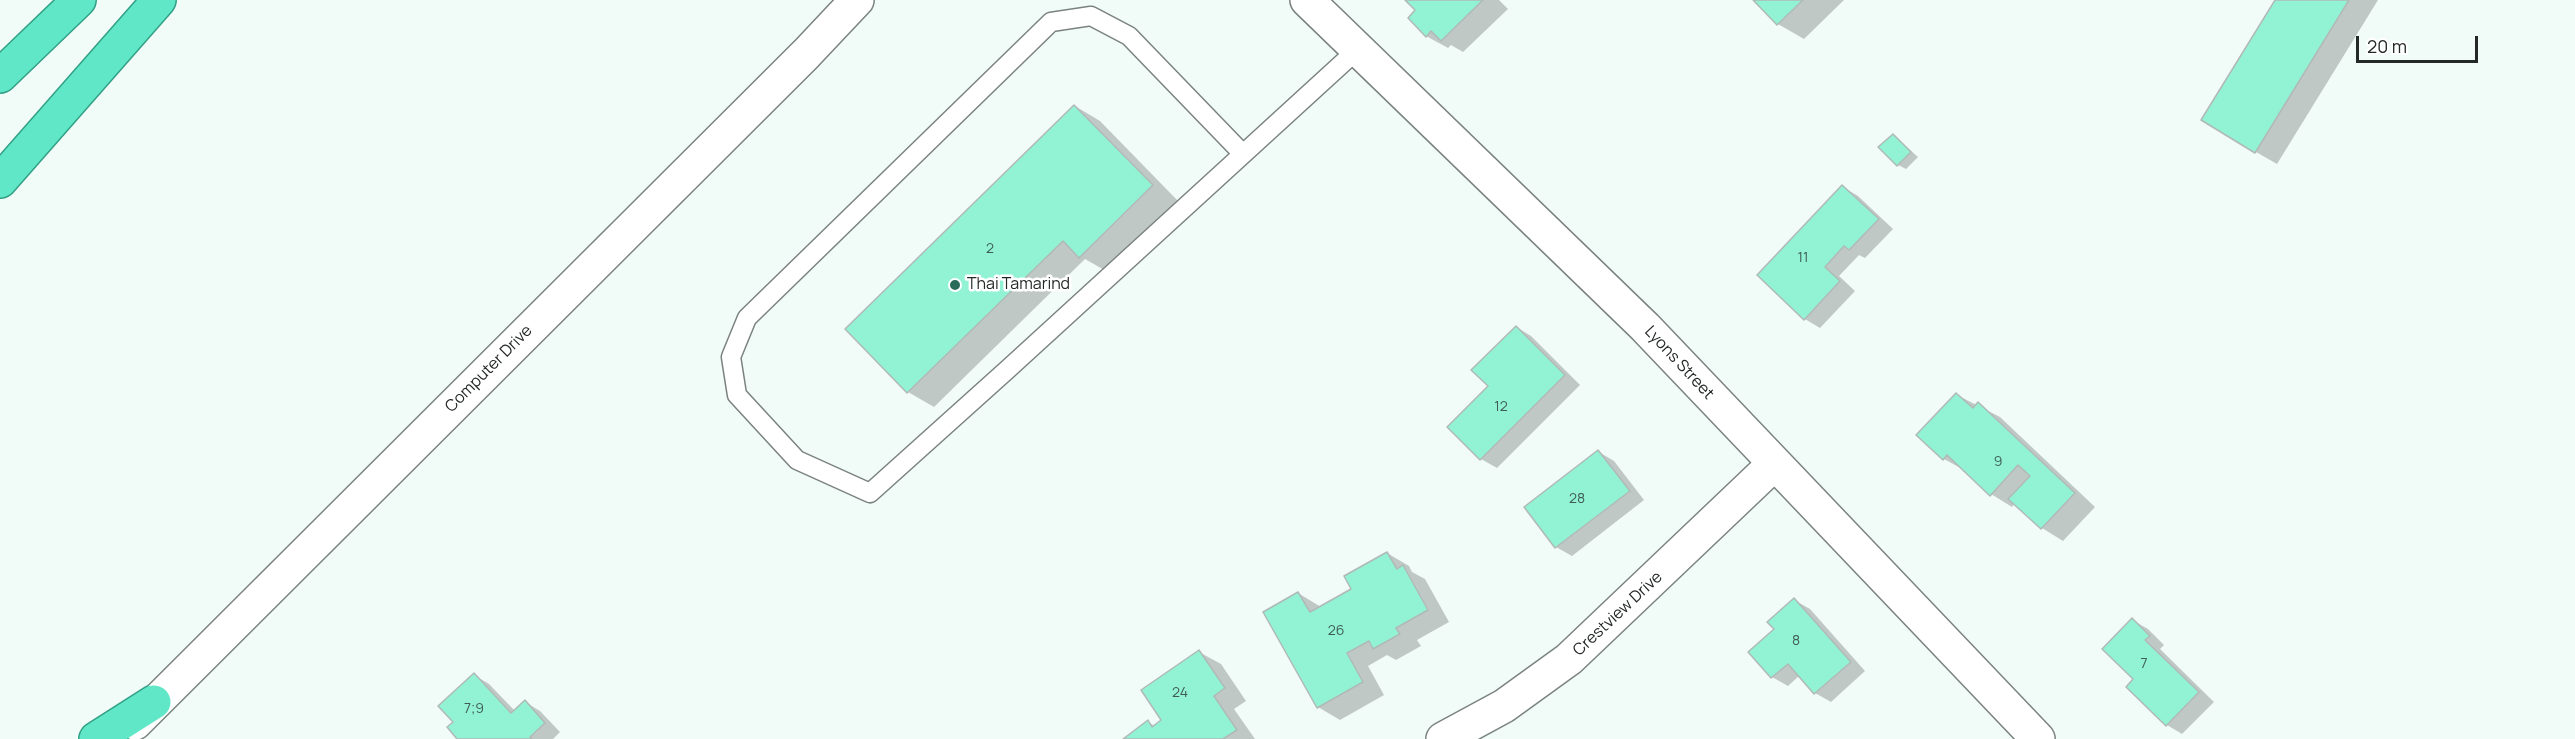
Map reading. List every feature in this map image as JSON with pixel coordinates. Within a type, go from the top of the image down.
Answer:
[{"type":"highway","points":[[0,76],[79,0]]},
{"type":"highway","points":[[0,181],[159,0]]},
{"type":"highway","points":[[96,739],[154,702]]},
{"type":"street","name":"Computer Drive","points":[[120,739],[154,702],[806,54],[857,0]]},
{"type":"street","points":[[806,54],[873,0]]},
{"type":"street","name":"Lyons Street","points":[[1306,0],[1645,327],[2038,739]]},
{"type":"street","name":"Crestview Drive","points":[[1443,739],[1504,706],[1569,659],[1774,464]]},
{"type":"lane","points":[[1243,154],[1130,36],[1091,16],[1051,22],[747,318],[731,357],[736,395],[797,460],[870,493],[1243,154],[1357,50]]},
{"type":"building","points":[[1405,0],[1483,0],[1441,41],[1431,31],[1426,37],[1408,18],[1415,10]]},
{"type":"building","points":[[1753,0],[1803,0],[1777,25]]},
{"type":"building","points":[[2275,0],[2349,0],[2255,153],[2201,120]]},
{"type":"building","points":[[1074,105],[1153,185],[1079,258],[1063,241],[907,393],[845,329]]},
{"type":"building","points":[[1893,134],[1911,152],[1897,166],[1878,147]]},
{"type":"building","points":[[1842,185],[1879,219],[1849,250],[1844,246],[1825,267],[1840,281],[1804,320],[1757,275]]},
{"type":"building","points":[[1516,326],[1565,375],[1480,460],[1447,427],[1488,386],[1471,370]]},
{"type":"building","points":[[1956,393],[1973,408],[1978,402],[2075,493],[2041,529],[2008,499],[2030,476],[2018,465],[1990,496],[1947,455],[1943,460],[1916,435]]},
{"type":"building","points":[[1598,450],[1630,491],[1555,548],[1524,507]]},
{"type":"building","points":[[1387,552],[1397,569],[1403,565],[1428,610],[1396,628],[1400,634],[1373,649],[1369,641],[1347,653],[1363,682],[1317,708],[1263,612],[1298,592],[1310,612],[1351,589],[1344,576]]},
{"type":"building","points":[[1794,598],[1851,662],[1814,694],[1788,664],[1771,678],[1748,652],[1774,629],[1767,622]]},
{"type":"building","points":[[2132,618],[2150,636],[2145,640],[2199,692],[2166,726],[2126,687],[2133,679],[2102,649]]},
{"type":"building","points":[[1199,650],[1225,688],[1214,696],[1237,730],[1223,739],[1123,739],[1148,720],[1152,727],[1161,720],[1141,690]]},
{"type":"building","points":[[474,673],[511,713],[525,700],[545,723],[530,737],[532,739],[457,739],[447,727],[453,722],[438,706]]},
{"type":"place","name":"Thai Tamarind","points":[[955,285]]}]
